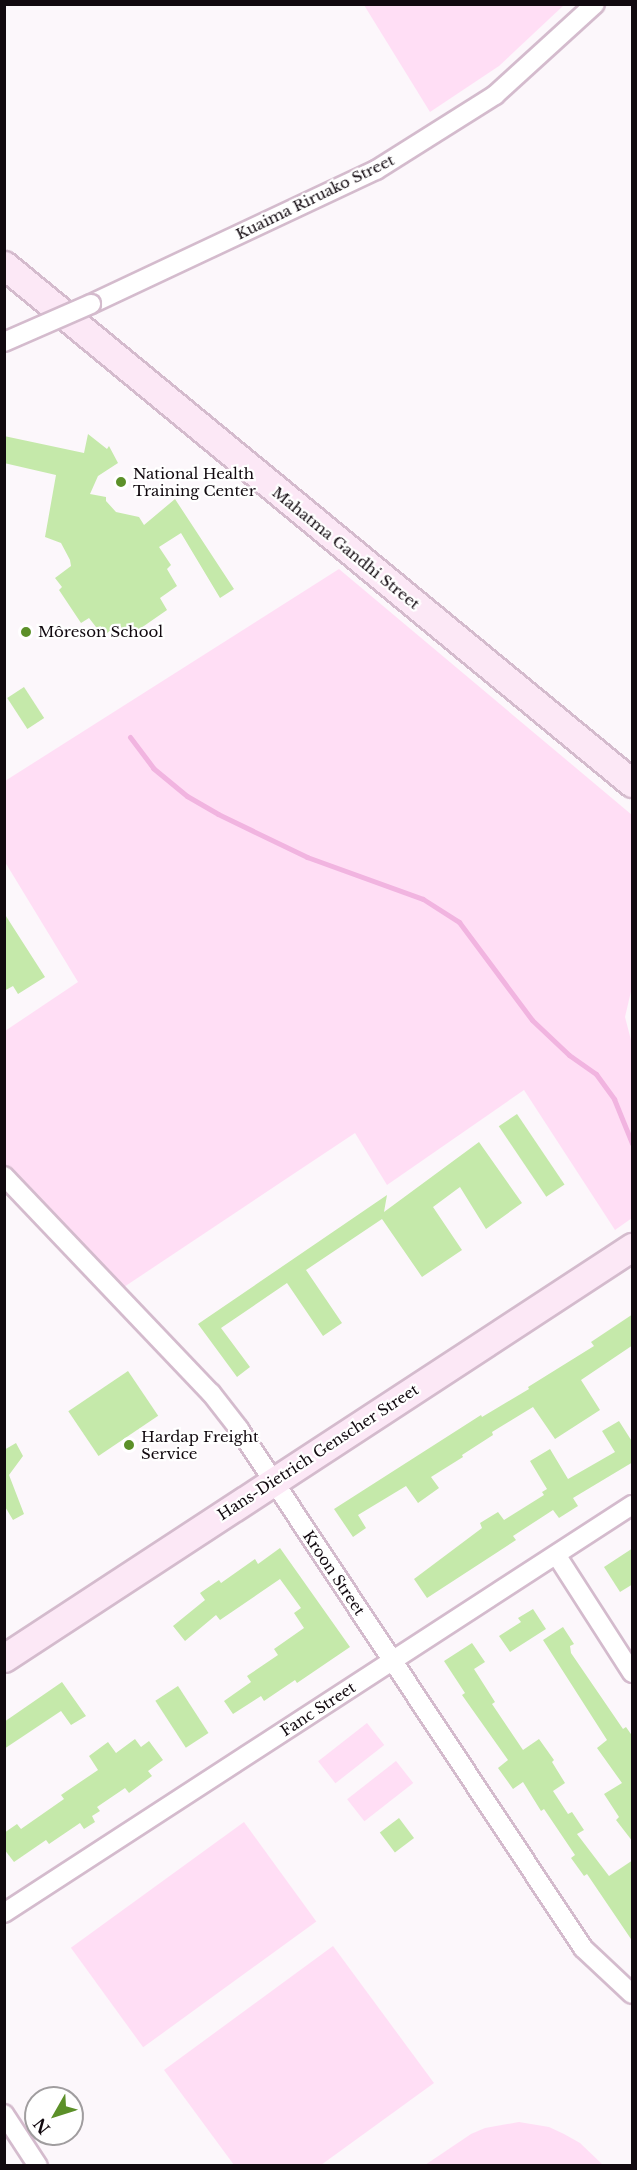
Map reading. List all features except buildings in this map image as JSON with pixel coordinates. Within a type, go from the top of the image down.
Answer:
[{"type":"street","name":"Kuaima Riruako Street","points":[[4,342],[91,304],[376,170],[495,95],[595,4]]},
{"type":"street","name":"Mahatma Gandhi Street","points":[[4,265],[633,783]]},
{"type":"street","name":"Kroon Street","points":[[4,1176],[211,1393],[239,1429],[583,1948],[633,1994]]},
{"type":"street","name":"Hans-Dietrich Genscher Street","points":[[4,1658],[633,1247]]},
{"type":"street","name":"Fanc Street","points":[[4,1913],[633,1505]]},
{"type":"street","points":[[557,1556],[633,1673]]},
{"type":"street","points":[[4,2114],[38,2166]]},
{"type":"shaded area","points":[[364,5],[564,5],[499,66],[430,112]]},
{"type":"shaded area","points":[[339,569],[632,815],[632,987],[625,1017],[632,1044],[632,1218],[615,1230],[524,1090],[387,1185],[355,1133],[115,1293],[5,1176],[5,1031],[78,982],[5,862],[5,781]]},
{"type":"shaded area","points":[[367,1723],[384,1745],[335,1783],[318,1761]]},
{"type":"shaded area","points":[[396,1761],[413,1783],[364,1821],[347,1799]]},
{"type":"shaded area","points":[[244,1822],[316,1922],[143,2047],[71,1948]]},
{"type":"shaded area","points":[[333,1946],[434,2083],[321,2165],[234,2165],[164,2070]]},
{"type":"shaded area","points":[[519,2122],[549,2127],[564,2134],[580,2143],[603,2165],[425,2165],[471,2134],[485,2128]]},
{"type":"waterway","points":[[130,737],[153,768],[187,796],[218,814],[307,857],[423,899],[459,922],[532,1020],[569,1055],[596,1074],[614,1099],[632,1143]]},
{"type":"place","name":"National Health Training Center","points":[[121,482]]},
{"type":"place","name":"Môreson School","points":[[26,632]]},
{"type":"place","name":"Hardap Freight Service","points":[[129,1445]]}]
